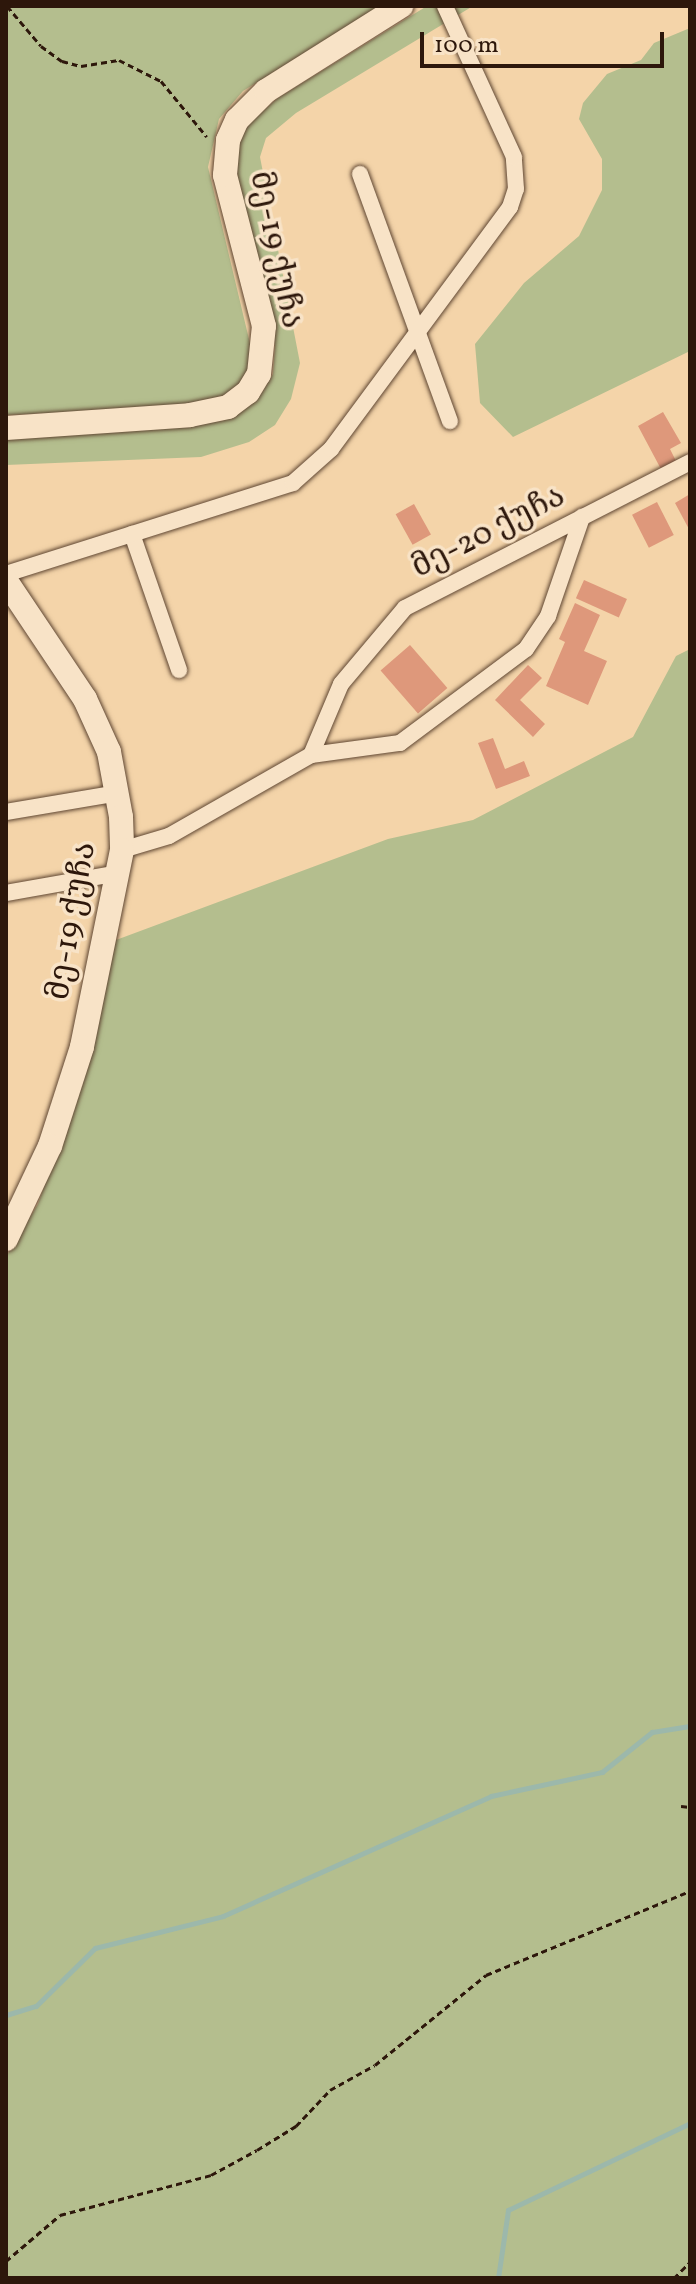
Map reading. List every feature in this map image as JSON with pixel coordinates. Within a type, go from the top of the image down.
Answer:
[{"type":"street","name":"მე-19 ქუჩა","points":[[6,428],[190,415],[228,407],[248,392],[261,366],[264,326],[225,158],[237,120],[266,91],[401,6]]},
{"type":"street","points":[[6,574],[293,483],[331,449],[510,207],[516,189],[514,157],[445,6]]},
{"type":"street","points":[[360,174],[450,421]]},
{"type":"street","name":"მე-20 ქუჩა","points":[[311,755],[341,684],[405,608],[690,462]]},
{"type":"street","points":[[6,893],[120,862],[311,755],[400,743],[526,649],[548,616],[582,517]]},
{"type":"street","points":[[132,534],[179,670]]},
{"type":"street","name":"მე-19 ქუჩა","points":[[6,581],[85,699],[109,752],[118,793],[120,862],[82,1047],[50,1146],[6,1239]]},
{"type":"street","points":[[6,812],[118,793]]},
{"type":"path","points":[[7,6],[41,46],[62,61],[81,66],[119,60],[161,81],[225,158]]},
{"type":"path","points":[[681,1806],[690,1807]]},
{"type":"path","points":[[6,2261],[60,2215],[211,2175],[257,2150],[296,2126],[330,2090],[375,2065],[486,1975],[690,1891]]},
{"type":"path","points":[[674,2278],[690,2262]]},
{"type":"green space","points":[[6,6],[381,6],[243,91],[219,119],[208,167],[253,356],[241,385],[228,396],[198,407],[6,415]]},
{"type":"green space","points":[[427,6],[473,6],[296,113],[266,138],[260,157],[300,363],[291,399],[275,425],[249,442],[201,457],[6,465],[6,434],[222,421],[261,394],[273,374],[275,346],[234,175],[235,146],[249,123],[278,98]]},
{"type":"green space","points":[[690,28],[690,351],[513,437],[480,403],[475,344],[524,283],[579,236],[602,190],[602,159],[579,119],[583,103],[607,74],[641,60],[654,43]]},
{"type":"green space","points":[[690,649],[690,2278],[6,2278],[6,1257],[38,1204],[82,1078],[116,940],[388,839],[473,820],[633,737],[676,656]]},
{"type":"building","points":[[663,412],[681,443],[670,449],[677,463],[662,471],[638,426]]},
{"type":"building","points":[[690,494],[690,531],[675,503]]},
{"type":"building","points":[[657,502],[674,535],[649,548],[632,515]]},
{"type":"building","points":[[414,504],[431,535],[413,545],[396,514]]},
{"type":"building","points":[[584,580],[627,599],[619,617],[576,598]]},
{"type":"building","points":[[575,603],[600,615],[584,651],[607,661],[588,705],[546,686],[565,642],[559,639]]},
{"type":"building","points":[[410,645],[447,688],[418,714],[381,671]]},
{"type":"building","points":[[528,665],[542,678],[520,700],[545,724],[533,737],[495,700]]},
{"type":"building","points":[[493,738],[505,769],[524,761],[530,776],[496,789],[478,743]]},
{"type":"waterway","points":[[6,2015],[36,2006],[95,1948],[223,1916],[491,1796],[602,1772],[652,1732],[690,1726]]},
{"type":"waterway","points":[[498,2278],[508,2210],[690,2123]]}]
